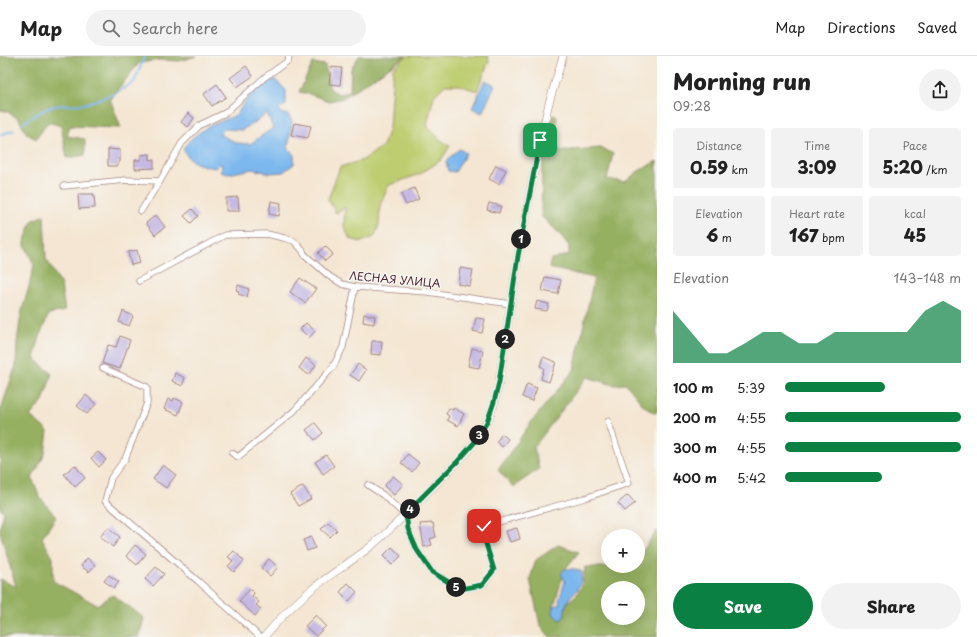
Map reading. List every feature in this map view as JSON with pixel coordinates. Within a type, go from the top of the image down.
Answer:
[{"type":"street","points":[[141,211],[182,143],[200,125],[225,113],[265,76],[288,61],[290,56]]},
{"type":"street","points":[[264,637],[293,606],[312,589],[386,533],[458,461],[474,443],[487,422],[499,382],[518,256],[540,140],[563,56]]},
{"type":"street","points":[[64,186],[126,180],[160,181]]},
{"type":"street","name":"ЛЕСНАЯ УЛИЦА","points":[[139,281],[225,235],[267,234],[294,241],[304,254],[329,276],[342,284],[356,288],[428,292],[511,304]]},
{"type":"street","points":[[232,453],[238,457],[294,411],[333,367],[344,347],[356,288]]},
{"type":"street","points":[[103,368],[147,387],[147,403],[125,459],[111,478],[105,501],[198,581],[260,637]]},
{"type":"street","points":[[368,485],[383,495],[405,514],[408,529],[417,550],[432,572],[460,589],[482,585],[494,570],[483,534],[484,526],[585,498],[629,483],[608,421]]},
{"type":"green space","points":[[0,56],[197,56],[179,61],[160,60],[139,63],[110,99],[121,128],[70,126],[67,136],[85,139],[85,155],[67,158],[61,126],[48,122],[36,139],[27,134],[19,119],[6,111],[0,110]]},
{"type":"green space","points":[[359,56],[406,56],[343,98],[329,101],[299,92],[313,63],[325,65],[330,89],[339,94],[350,91],[351,69]]},
{"type":"green space","points":[[407,56],[488,56],[489,61],[477,91],[458,85],[445,85],[434,96],[427,125],[439,139],[450,146],[441,160],[420,174],[389,185],[380,205],[379,225],[374,237],[361,242],[350,239],[344,226],[345,207],[336,213],[328,199],[340,167],[363,160],[383,146],[389,128],[393,68]]},
{"type":"green space","points":[[553,115],[557,116],[555,143],[561,152],[602,148],[613,154],[607,179],[625,182],[637,172],[657,161],[657,238],[654,258],[657,259],[657,412],[655,413],[644,406],[626,384],[614,385],[587,377],[534,447],[539,469],[513,487],[498,470],[532,421],[574,370],[594,278],[549,268],[551,259],[569,255],[569,246],[559,233],[541,216],[542,170]]},
{"type":"green space","points":[[44,215],[46,259],[61,285],[65,311],[49,314],[41,333],[34,358],[52,374],[43,401],[30,416],[48,431],[45,454],[32,478],[39,496],[56,517],[42,538],[53,558],[53,581],[97,605],[113,595],[144,618],[139,637],[0,637],[0,579],[16,587],[0,532],[4,512],[0,508],[0,410],[16,365],[17,342],[21,314],[34,265],[24,243],[32,221]]},
{"type":"green space","points":[[657,530],[657,637],[550,637],[540,625],[530,579],[536,560],[558,545],[579,552],[565,569],[554,606],[553,614],[560,620],[564,617],[566,604],[576,595],[582,586],[585,567],[601,567],[601,573],[645,573],[645,548]]},
{"type":"water","points":[[274,79],[286,90],[286,105],[279,108],[281,113],[288,115],[292,121],[288,148],[294,155],[294,164],[283,172],[269,173],[252,169],[228,174],[221,172],[222,165],[219,164],[215,168],[199,164],[191,160],[184,152],[184,147],[191,139],[207,127],[236,115],[253,91]],"holes":[[[267,113],[273,128],[250,144],[237,143],[219,134],[224,129],[242,130]]]},
{"type":"water","points":[[485,80],[495,85],[482,113],[472,108]]},
{"type":"water","points":[[459,149],[466,153],[455,172],[448,171],[446,161]]},
{"type":"water","points":[[565,569],[575,569],[582,572],[581,582],[577,590],[566,604],[564,617],[560,620],[553,614],[554,606],[560,604],[559,601],[565,581],[561,574]]},
{"type":"building","points":[[246,66],[253,76],[237,87],[230,78]]},
{"type":"building","points":[[331,67],[342,68],[340,85],[329,84]]},
{"type":"building","points":[[217,84],[226,97],[212,106],[204,94]]},
{"type":"building","points":[[188,113],[194,118],[188,127],[181,122]]},
{"type":"building","points":[[294,123],[311,126],[308,138],[291,135]]},
{"type":"building","points":[[108,149],[120,150],[120,162],[118,163],[118,166],[108,166]]},
{"type":"building","points":[[150,154],[150,160],[154,159],[154,168],[135,169],[135,160],[141,160],[141,155]]},
{"type":"building","points":[[496,165],[506,170],[499,184],[489,179]]},
{"type":"building","points":[[414,188],[419,199],[406,205],[401,194]]},
{"type":"building","points":[[78,194],[94,194],[95,208],[79,209]]},
{"type":"building","points":[[238,197],[239,211],[226,211],[226,198]]},
{"type":"building","points":[[271,201],[281,203],[279,216],[269,214]]},
{"type":"building","points":[[489,203],[501,206],[499,213],[487,210]]},
{"type":"building","points":[[192,209],[198,216],[191,223],[184,216]]},
{"type":"building","points":[[156,215],[165,227],[155,235],[146,223]]},
{"type":"building","points":[[325,246],[333,254],[325,261],[318,253]]},
{"type":"building","points":[[137,250],[140,263],[131,265],[128,252]]},
{"type":"building","points":[[460,268],[473,270],[470,286],[458,284]]},
{"type":"building","points":[[545,277],[561,280],[558,294],[542,291]]},
{"type":"building","points":[[300,278],[316,289],[305,303],[290,292]]},
{"type":"building","points":[[238,285],[249,289],[247,297],[238,294],[239,291],[236,290]]},
{"type":"building","points":[[537,301],[549,304],[547,311],[535,309]]},
{"type":"building","points":[[123,311],[133,316],[129,326],[119,322]]},
{"type":"building","points":[[364,314],[375,316],[374,324],[363,322]]},
{"type":"building","points":[[476,318],[485,319],[482,333],[473,331]]},
{"type":"building","points":[[306,323],[315,331],[309,338],[300,329]]},
{"type":"building","points":[[120,336],[130,340],[120,369],[102,363],[108,345],[116,347]]},
{"type":"building","points":[[372,341],[382,341],[381,355],[371,354]]},
{"type":"building","points":[[472,348],[483,351],[479,368],[468,366]]},
{"type":"building","points":[[543,357],[556,362],[549,382],[541,379],[544,368],[540,366]]},
{"type":"building","points":[[306,358],[316,365],[309,375],[299,368]]},
{"type":"building","points":[[358,364],[366,370],[359,381],[350,375]]},
{"type":"building","points":[[175,373],[185,378],[182,386],[172,381]]},
{"type":"building","points":[[527,384],[537,388],[532,401],[522,397]]},
{"type":"building","points":[[86,395],[96,404],[87,414],[77,406]]},
{"type":"building","points":[[174,398],[183,402],[178,415],[164,409],[168,399],[173,401]]},
{"type":"building","points":[[449,408],[453,410],[454,408],[464,414],[458,426],[447,420],[449,416],[446,414]]},
{"type":"building","points":[[315,423],[323,433],[315,440],[306,430]]},
{"type":"building","points":[[502,434],[508,439],[502,447],[496,442]]},
{"type":"building","points":[[98,452],[106,460],[99,467],[91,458]]},
{"type":"building","points":[[408,454],[419,463],[412,472],[401,463]]},
{"type":"building","points":[[326,455],[334,466],[323,474],[315,462]]},
{"type":"building","points":[[75,465],[85,478],[75,487],[64,474]]},
{"type":"building","points":[[163,465],[176,475],[166,488],[153,479]]},
{"type":"building","points":[[393,476],[403,484],[394,495],[384,486]]},
{"type":"building","points":[[303,486],[311,499],[298,506],[290,494]]},
{"type":"building","points":[[628,495],[635,503],[625,511],[618,503]]},
{"type":"building","points":[[328,522],[337,530],[330,537],[321,529]]},
{"type":"building","points":[[433,523],[436,537],[430,539],[432,545],[424,547],[420,524]]},
{"type":"building","points":[[108,527],[120,537],[113,547],[100,537]]},
{"type":"building","points":[[517,528],[520,539],[510,542],[506,531]]},
{"type":"building","points":[[311,537],[315,548],[307,551],[303,540]]},
{"type":"building","points":[[135,545],[146,554],[137,565],[126,556]]},
{"type":"building","points":[[392,547],[401,556],[392,565],[383,556]]},
{"type":"building","points":[[234,551],[244,561],[234,572],[228,566],[233,561],[228,557]]},
{"type":"building","points":[[87,558],[95,565],[89,572],[81,566]]},
{"type":"building","points":[[269,559],[278,567],[270,576],[261,568]]},
{"type":"building","points":[[156,567],[164,574],[153,586],[145,579]]},
{"type":"building","points":[[109,575],[119,582],[114,588],[104,581]]},
{"type":"building","points":[[348,583],[357,592],[349,601],[340,592]]},
{"type":"building","points":[[250,589],[254,593],[252,596],[259,602],[256,605],[261,609],[255,616],[239,601]]},
{"type":"building","points":[[316,615],[326,626],[316,636],[305,626]]},
{"type":"waterway","points":[[23,123],[53,106],[84,104],[114,94],[134,82],[145,56]]},
{"type":"waterway","points":[[0,135],[14,130]]},
{"type":"route","points":[[484,526],[483,534],[494,570],[482,585],[460,589],[432,572],[417,550],[408,529],[405,514],[458,461],[474,443],[487,422],[499,382],[518,256],[540,140]]}]
